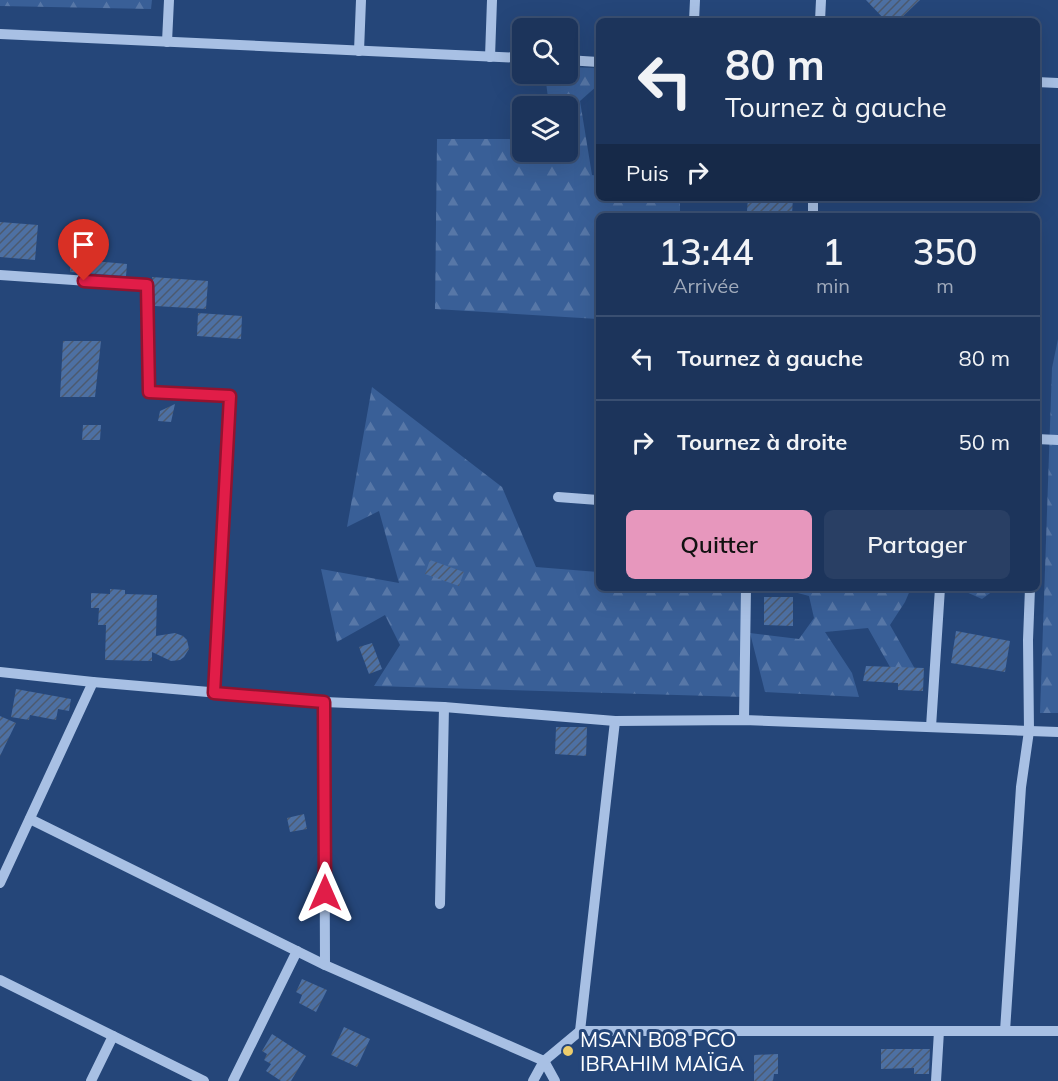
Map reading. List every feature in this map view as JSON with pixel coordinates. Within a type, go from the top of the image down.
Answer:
[{"type":"street","points":[[167,42],[169,0]]},
{"type":"street","points":[[359,51],[361,0]]},
{"type":"street","points":[[489,57],[492,0]]},
{"type":"street","points":[[694,18],[695,0]]},
{"type":"street","points":[[820,18],[821,0]]},
{"type":"street","points":[[0,34],[512,58]]},
{"type":"street","points":[[578,61],[596,62]]},
{"type":"street","points":[[1040,82],[1058,83]]},
{"type":"street","points":[[0,275],[147,285],[149,392],[230,396],[214,693]]},
{"type":"street","points":[[1040,439],[1058,440]]},
{"type":"street","points":[[558,497],[596,500]]},
{"type":"street","points":[[744,720],[746,591]]},
{"type":"street","points":[[931,727],[940,591]]},
{"type":"street","points":[[1005,1031],[1021,788],[1029,731],[1030,591]]},
{"type":"street","points":[[0,672],[324,702],[444,707],[615,721],[744,720],[1058,732]]},
{"type":"street","points":[[0,883],[93,682]]},
{"type":"street","points":[[324,702],[325,965]]},
{"type":"street","points":[[440,904],[444,707]]},
{"type":"street","points":[[580,1030],[615,721]]},
{"type":"street","points":[[30,819],[325,965],[544,1061],[555,1081]]},
{"type":"street","points":[[233,1081],[297,951]]},
{"type":"street","points":[[0,980],[204,1081]]},
{"type":"street","points":[[533,1081],[544,1061],[580,1030],[1058,1031]]},
{"type":"street","points":[[936,1081],[939,1031]]},
{"type":"street","points":[[91,1081],[113,1036]]},
{"type":"green space","points":[[0,0],[152,0],[151,9],[0,6]]},
{"type":"green space","points":[[578,67],[596,68],[596,87],[580,101],[592,175],[596,176],[596,201],[680,201],[680,213],[596,213],[596,319],[435,309],[437,139],[512,139],[512,162],[578,162],[578,96],[548,96],[546,84],[578,84]]},
{"type":"green space","points":[[1058,339],[1058,713],[1040,713],[1052,368]]},
{"type":"green space","points":[[372,387],[502,487],[536,567],[596,572],[596,591],[745,591],[745,697],[374,686],[400,645],[385,615],[337,642],[321,569],[399,583],[379,511],[347,527]]},
{"type":"green space","points":[[790,591],[910,591],[890,625],[915,669],[899,683],[868,628],[825,632],[852,673],[859,697],[765,692],[750,633],[799,639],[814,618],[809,596]]},
{"type":"green space","points":[[964,591],[993,591],[982,599]]},
{"type":"building","points":[[866,0],[920,0],[901,18],[883,18]]},
{"type":"building","points":[[748,201],[793,201],[792,213],[747,211]]},
{"type":"building","points":[[0,222],[38,225],[35,260],[0,257]]},
{"type":"building","points":[[71,259],[127,264],[126,276],[70,272]]},
{"type":"building","points":[[152,277],[208,281],[206,309],[155,306]]},
{"type":"building","points":[[198,313],[242,316],[241,339],[197,336]]},
{"type":"building","points":[[63,341],[101,341],[95,397],[60,397]]},
{"type":"building","points":[[175,404],[171,422],[158,421],[160,411]]},
{"type":"building","points":[[83,425],[101,425],[100,440],[82,440]]},
{"type":"building","points":[[430,560],[464,572],[459,586],[425,574]]},
{"type":"building","points":[[110,589],[125,590],[125,594],[157,595],[156,636],[175,633],[183,636],[187,640],[189,649],[184,657],[171,661],[152,652],[152,661],[105,660],[106,625],[98,625],[99,608],[91,608],[91,593],[110,594]]},
{"type":"building","points":[[764,597],[793,597],[793,626],[764,625]]},
{"type":"building","points":[[956,631],[1010,641],[1005,672],[951,663]]},
{"type":"building","points":[[372,643],[382,669],[369,674],[359,647]]},
{"type":"building","points":[[866,666],[924,668],[923,691],[898,690],[898,683],[863,681]]},
{"type":"building","points":[[16,689],[71,699],[69,711],[58,709],[56,720],[30,715],[29,720],[11,717]]},
{"type":"building","points":[[0,716],[16,723],[0,756]]},
{"type":"building","points":[[556,727],[587,727],[586,756],[555,754]]},
{"type":"building","points":[[304,814],[307,829],[290,832],[287,818]]},
{"type":"building","points":[[302,979],[327,990],[316,1012],[299,1003],[302,995],[296,992]]},
{"type":"building","points":[[344,1027],[370,1039],[357,1067],[331,1055]]},
{"type":"building","points":[[272,1034],[306,1056],[291,1081],[281,1081],[266,1071],[271,1064],[264,1060],[267,1054],[262,1051]]},
{"type":"building","points":[[881,1049],[930,1049],[929,1074],[914,1074],[914,1068],[881,1069]]},
{"type":"building","points":[[778,1054],[778,1074],[774,1074],[773,1081],[754,1081],[754,1055]]},
{"type":"place","name":"MSAN B08 PCO IBRAHIM MAÏGA","points":[[568,1051]]},
{"type":"route","points":[[84,281],[147,285],[149,392],[230,396],[214,693],[324,702],[325,893]]}]
